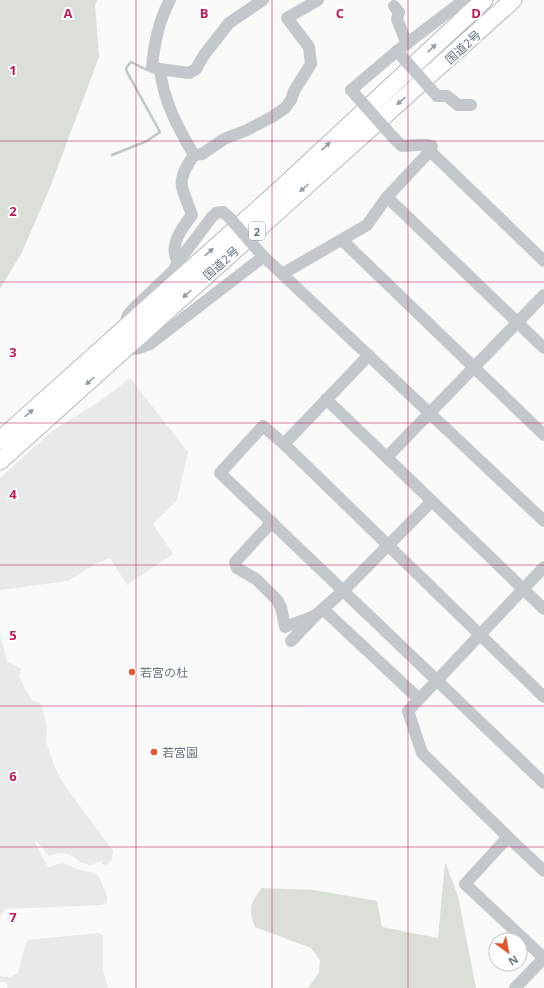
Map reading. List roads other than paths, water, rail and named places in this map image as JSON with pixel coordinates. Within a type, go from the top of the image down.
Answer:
[{"type":"highway","name":"国道2号","points":[[0,440],[276,193],[484,0]]},
{"type":"highway","name":"国道2号","points":[[0,461],[513,0]]},
{"type":"street","points":[[170,0],[153,52],[152,67],[189,73],[196,69],[204,55],[229,23],[263,0]]},
{"type":"street","points":[[194,155],[202,154],[224,139],[247,130],[285,108],[311,64],[309,47],[287,18],[318,0]]},
{"type":"street","points":[[282,274],[367,225],[387,197],[430,152],[432,146],[419,144],[402,146],[351,90],[464,0]]},
{"type":"street","points":[[394,6],[399,12],[398,23],[402,48],[437,96],[447,96],[458,105],[471,105]]},
{"type":"street","points":[[160,69],[161,82],[176,125],[194,155]]},
{"type":"street","points":[[430,152],[544,261]]},
{"type":"street","points":[[178,262],[175,256],[174,244],[192,215],[184,198],[181,183],[184,173],[194,155]]},
{"type":"street","points":[[387,197],[544,348]]},
{"type":"street","points":[[124,328],[128,314],[168,277],[211,218],[216,213],[222,212],[229,217],[262,256],[430,412],[544,521]]},
{"type":"street","points":[[342,240],[544,435]]},
{"type":"street","points":[[125,350],[139,348],[150,344],[262,256]]},
{"type":"street","points":[[387,457],[544,295]]},
{"type":"street","points":[[284,444],[369,355]]},
{"type":"street","points":[[326,399],[544,609]]},
{"type":"street","points":[[544,697],[284,444],[263,426],[220,473],[544,783]]},
{"type":"street","points":[[291,641],[432,501]]},
{"type":"street","points":[[272,522],[235,562],[237,568],[256,579],[277,600],[281,607],[285,627],[320,612]]},
{"type":"street","points":[[544,567],[408,711],[422,753],[544,871]]},
{"type":"street","points":[[320,612],[419,699]]},
{"type":"street","points":[[508,837],[465,884],[544,958],[516,988]]},
{"type":"waterway","points":[[112,155],[147,141],[160,132],[126,68],[131,62],[147,70],[147,67]]},
{"type":"place","name":"若宮の杜","points":[[132,672]]},
{"type":"place","name":"若宮園","points":[[154,752]]}]
